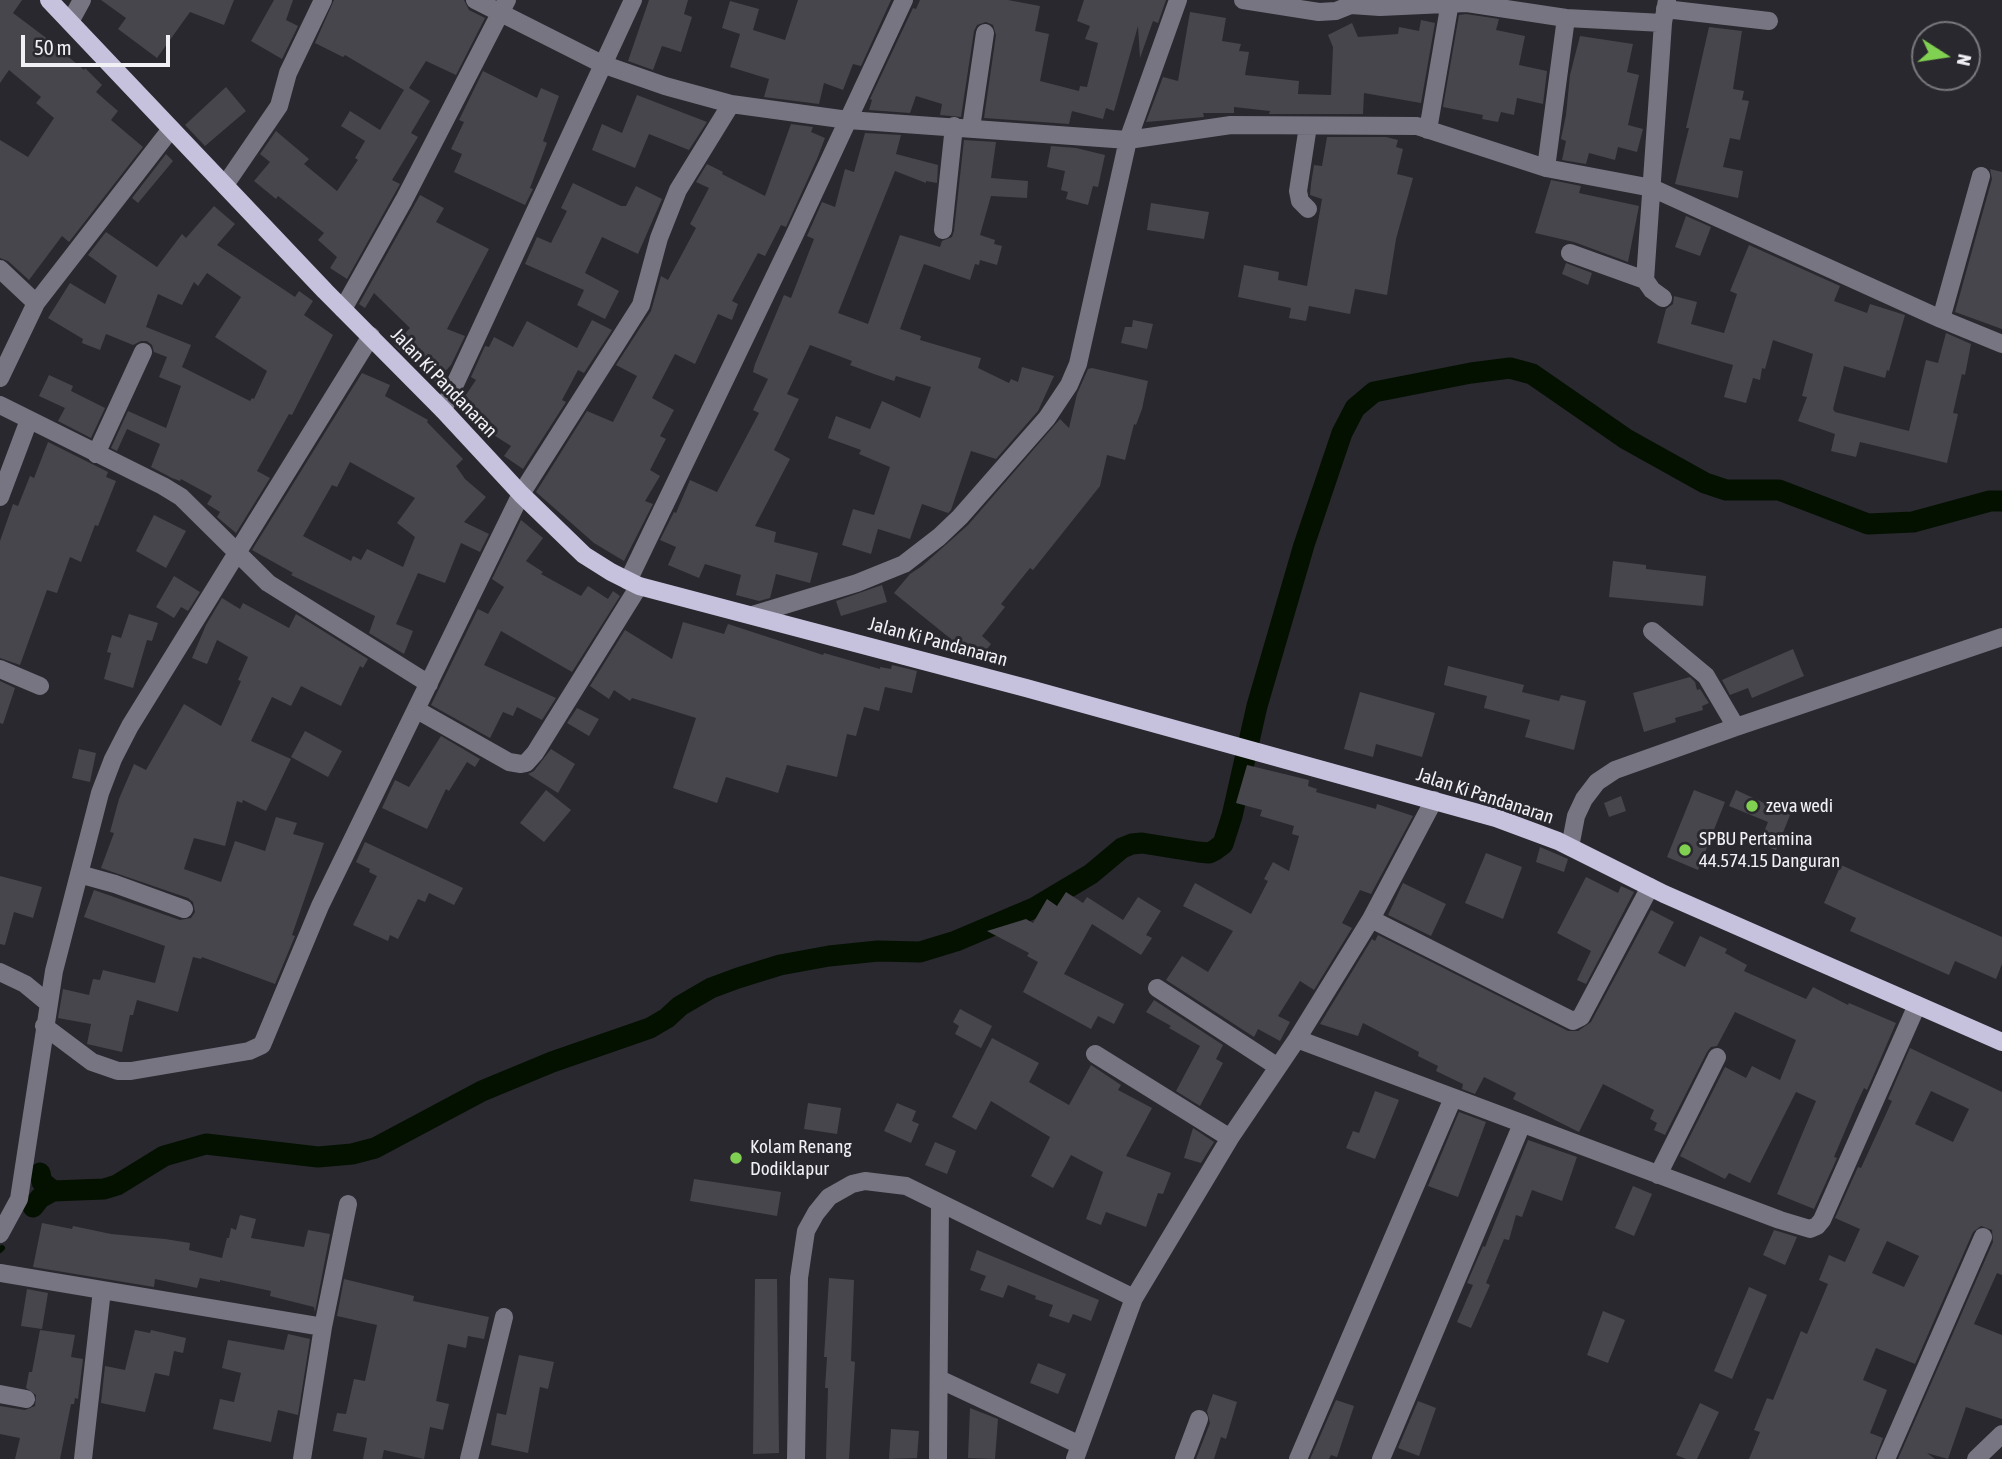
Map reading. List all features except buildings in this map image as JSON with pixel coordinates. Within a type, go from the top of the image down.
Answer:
[{"type":"main road","name":"Jalan Ki Pandanaran","points":[[49,0],[521,494],[584,555],[633,583],[1276,756],[1520,826],[1570,847],[1650,887],[2002,1042]]},
{"type":"street","points":[[69,22],[82,0]]},
{"type":"street","points":[[225,185],[279,106],[288,73],[323,0]]},
{"type":"street","points":[[475,0],[504,6],[601,64],[665,86],[731,104],[848,120],[1128,140],[1231,125],[1418,126],[1546,168],[1652,188],[2002,344]]},
{"type":"street","points":[[443,410],[556,169],[601,64],[633,0]]},
{"type":"street","points":[[417,710],[509,762],[526,763],[535,753],[633,583],[904,0]]},
{"type":"street","points":[[752,615],[857,583],[904,564],[960,517],[1035,433],[1069,385],[1078,364],[1128,140],[1178,0]]},
{"type":"street","points":[[1243,0],[1320,12],[1336,11],[1351,5],[1380,7],[1450,2],[1566,18],[1665,11],[1769,21]]},
{"type":"street","points":[[1428,130],[1450,2]]},
{"type":"street","points":[[343,309],[404,200],[504,6]]},
{"type":"street","points":[[1645,280],[1665,11]]},
{"type":"street","points":[[1546,168],[1566,18]]},
{"type":"street","points":[[943,230],[962,127],[985,33]]},
{"type":"street","points":[[44,1026],[92,1062],[118,1071],[249,1051],[260,1046],[320,906],[521,494],[641,305],[668,213],[678,190],[731,104]]},
{"type":"street","points":[[1308,126],[1298,191],[1300,201],[1308,209]]},
{"type":"street","points":[[0,378],[36,303],[171,129]]},
{"type":"street","points":[[1941,319],[1981,176]]},
{"type":"street","points":[[1570,253],[1645,280],[1652,290],[1663,298]]},
{"type":"street","points":[[0,269],[36,303]]},
{"type":"street","points":[[0,1234],[19,1199],[54,971],[100,793],[122,741],[371,337]]},
{"type":"street","points":[[96,454],[143,352]]},
{"type":"street","points":[[0,405],[152,479],[181,497],[268,583],[429,684]]},
{"type":"street","points":[[0,497],[29,420]]},
{"type":"street","points":[[1652,631],[1706,676],[1736,727]]},
{"type":"street","points":[[1570,847],[1576,816],[1584,799],[1605,776],[1736,727],[2002,637]]},
{"type":"street","points":[[0,669],[40,686]]},
{"type":"street","points":[[939,1378],[1077,1452],[1135,1298],[1230,1138],[1297,1040],[1371,919],[1434,800]]},
{"type":"street","points":[[79,874],[184,909]]},
{"type":"street","points":[[1371,919],[1571,1021],[1581,1017],[1650,887]]},
{"type":"street","points":[[0,972],[49,999]]},
{"type":"street","points":[[1157,988],[1278,1067]]},
{"type":"street","points":[[1297,1040],[1808,1229],[1817,1226],[1917,1005]]},
{"type":"street","points":[[1095,1054],[1230,1138]]},
{"type":"street","points":[[1658,1174],[1717,1057]]},
{"type":"street","points":[[1298,1459],[1453,1098]]},
{"type":"street","points":[[1381,1459],[1522,1124]]},
{"type":"street","points":[[796,1459],[799,1278],[805,1237],[810,1224],[822,1205],[835,1192],[865,1181],[906,1186],[1135,1298]]},
{"type":"street","points":[[302,1459],[323,1327],[348,1203]]},
{"type":"street","points":[[938,1459],[940,1203]]},
{"type":"street","points":[[1886,1459],[1983,1237]]},
{"type":"street","points":[[0,1273],[323,1327]]},
{"type":"street","points":[[83,1459],[102,1290]]},
{"type":"street","points":[[469,1459],[504,1317]]},
{"type":"street","points":[[0,1394],[26,1399]]},
{"type":"street","points":[[1184,1459],[1199,1419]]},
{"type":"street","points":[[1976,1459],[2002,1434]]},
{"type":"waterway","points":[[33,1207],[40,1198],[53,1191],[104,1189],[117,1185],[164,1156],[206,1144],[318,1157],[352,1154],[375,1148],[482,1091],[552,1062],[650,1028],[711,988],[738,978],[780,965],[829,956],[878,951],[920,952],[956,941],[1034,908],[1091,874],[1122,848],[1132,844],[1142,843],[1209,853],[1215,850],[1223,844],[1232,816],[1257,706],[1304,545],[1342,433],[1355,408],[1374,392],[1510,368],[1532,374],[1626,439],[1705,483],[1726,490],[1779,490],[1868,524],[1913,522],[1990,501],[2002,501]]},
{"type":"waterway","points":[[40,1173],[42,1182],[53,1191]]},
{"type":"place","name":"zeva wedi","points":[[1752,806]]},
{"type":"place","name":"SPBU Pertamina 44.574.15 Danguran","points":[[1685,850]]},
{"type":"place","name":"Kolam Renang Dodiklapur","points":[[736,1158]]}]
